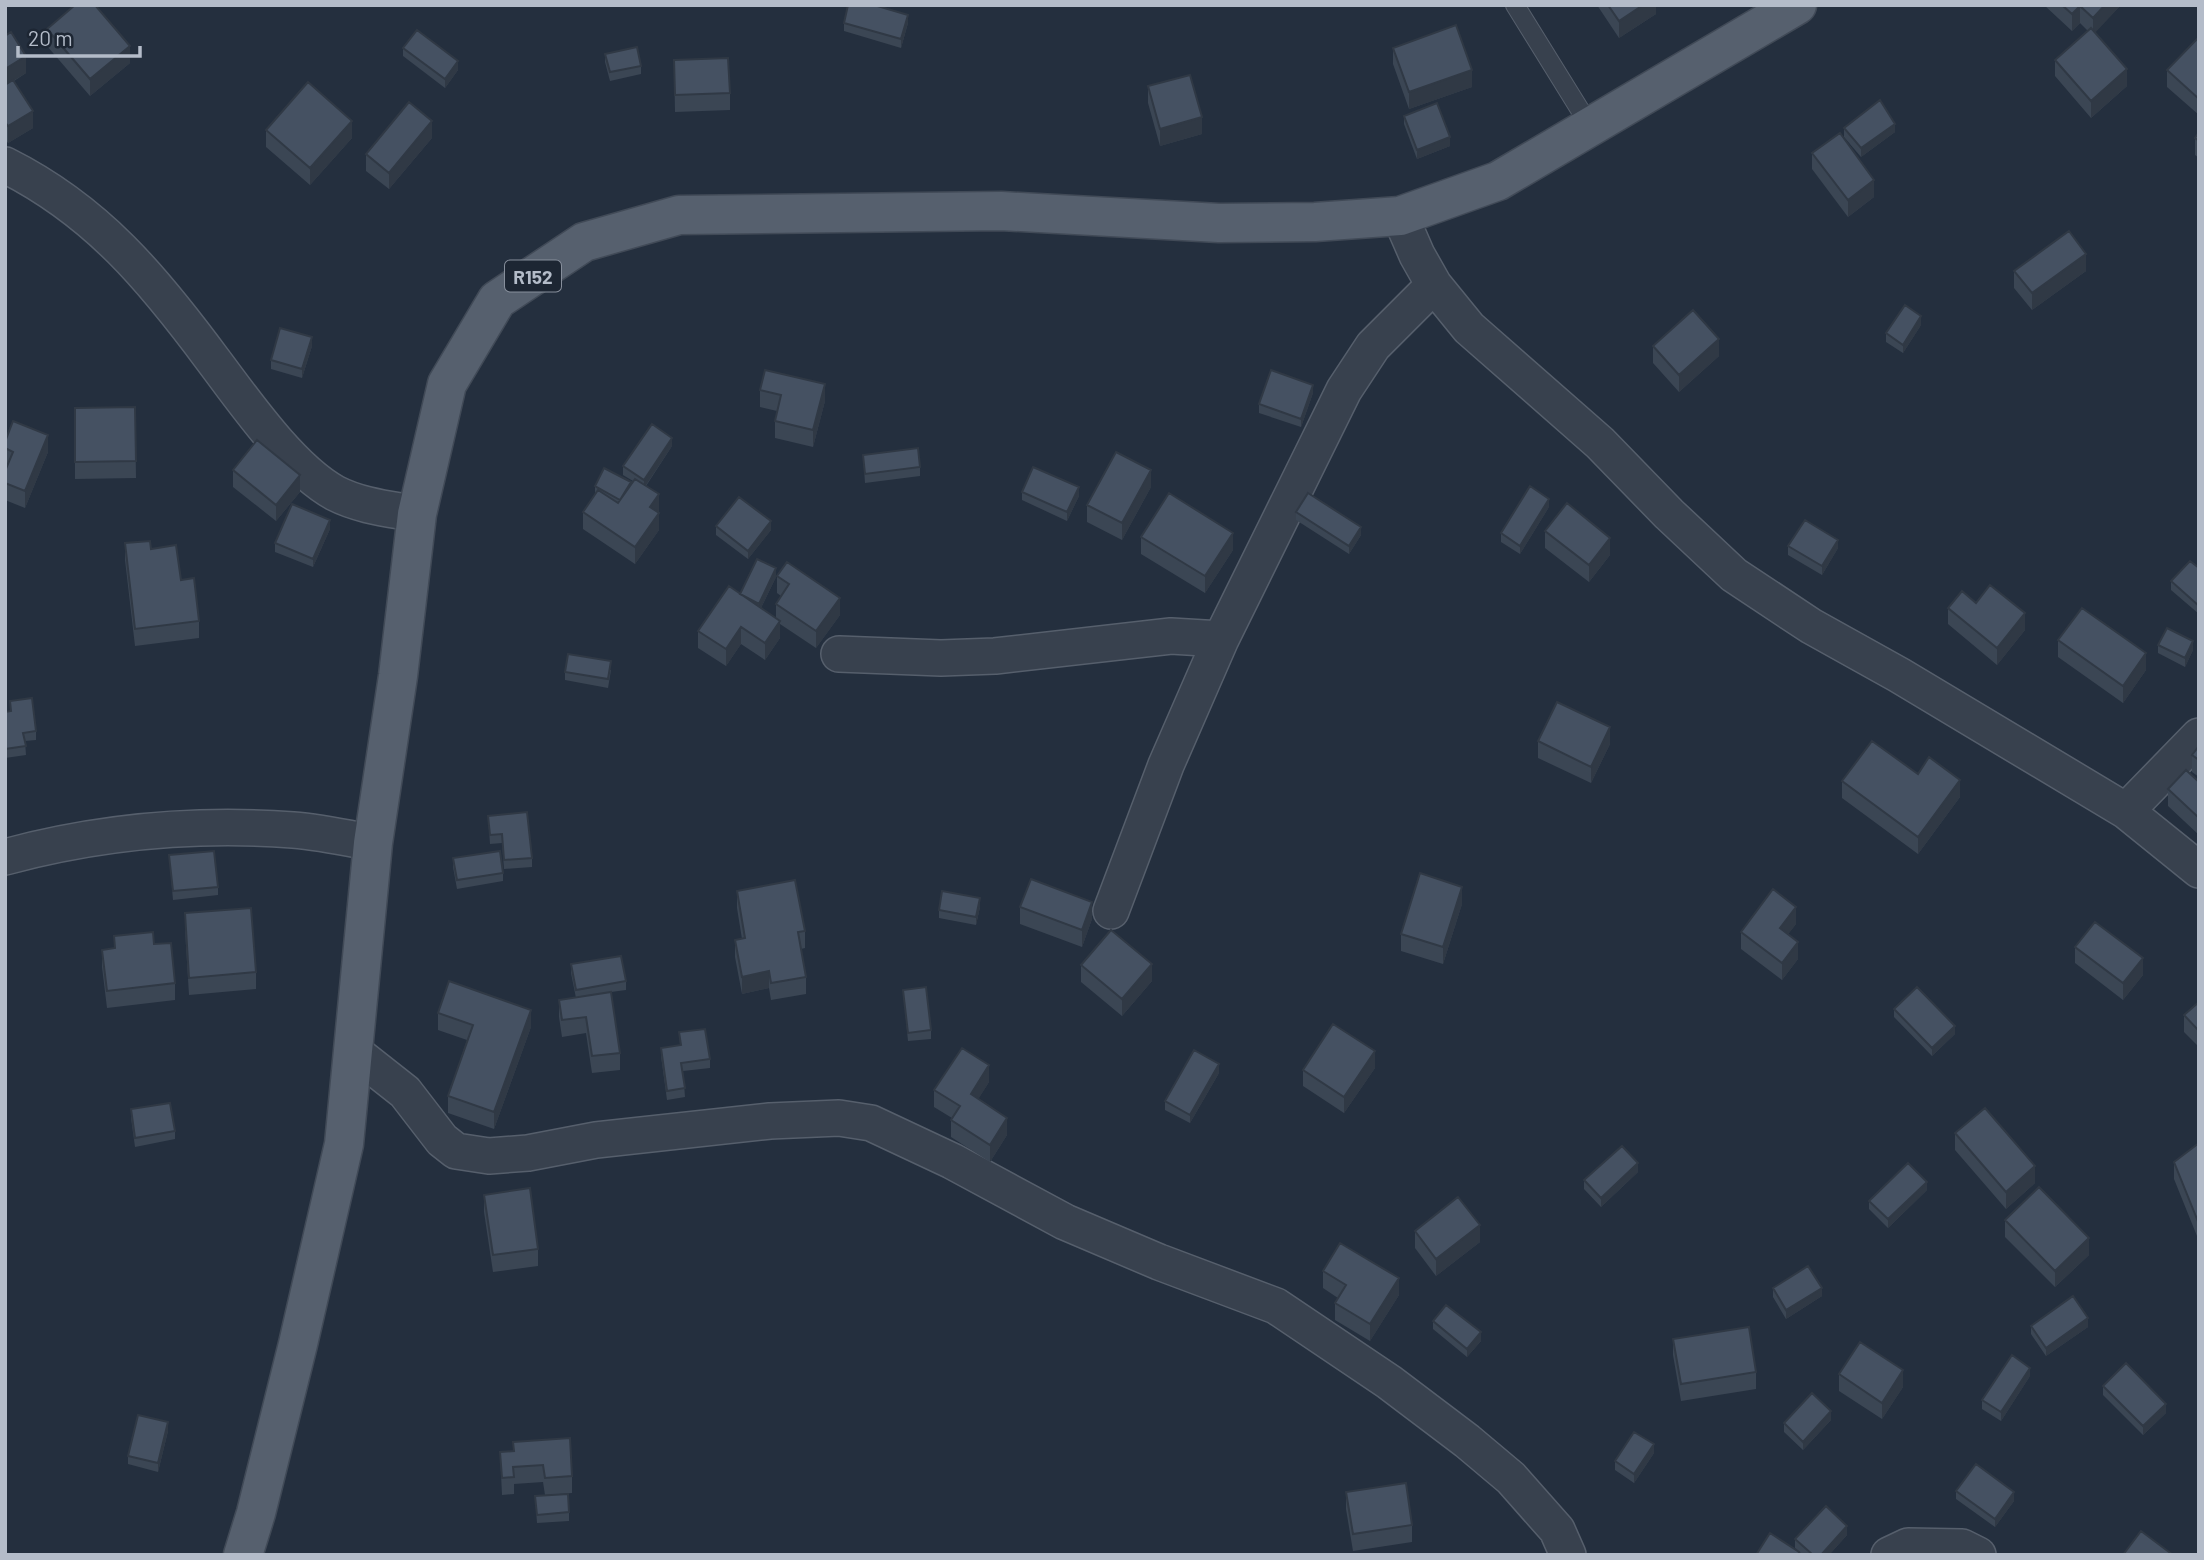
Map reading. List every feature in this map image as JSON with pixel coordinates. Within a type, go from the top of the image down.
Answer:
[{"type":"main road","name":"R152","points":[[243,1555],[295,1357],[344,1144],[373,843],[398,676],[417,514],[447,384],[497,300],[584,242],[679,215],[1001,211],[1219,223],[1315,222],[1400,216],[1498,181],[1797,5]]},
{"type":"street","points":[[5,165],[35,180],[91,219],[136,262],[182,318],[258,420],[306,472],[335,493],[363,503],[417,514]]},
{"type":"street","points":[[1400,216],[1434,285],[1469,328],[1600,443],[1669,514],[1734,575],[1811,626],[1899,675],[2126,811],[2199,870]]},
{"type":"street","points":[[1111,911],[1166,765],[1221,639],[1344,390],[1373,345],[1434,285]]},
{"type":"street","points":[[839,654],[941,658],[995,656],[1171,636],[1221,639]]},
{"type":"street","points":[[2126,811],[2199,736]]},
{"type":"street","points":[[5,857],[47,846],[186,827],[295,830],[373,843]]},
{"type":"street","points":[[353,1051],[405,1092],[442,1140],[456,1151],[489,1156],[528,1153],[596,1140],[770,1121],[839,1118],[871,1123],[952,1161],[1065,1222],[1159,1262],[1276,1306],[1388,1382],[1502,1471],[1557,1530],[1568,1555]]},
{"type":"street","points":[[1889,1555],[1908,1546],[1962,1547],[1978,1555]]},
{"type":"lane","points":[[1515,5],[1590,126]]},
{"type":"building","points":[[75,5],[95,5],[130,46],[90,79],[47,29]]},
{"type":"building","points":[[848,5],[874,5],[908,15],[901,39],[844,23]]},
{"type":"building","points":[[1608,5],[1643,5],[1619,21]]},
{"type":"building","points":[[2062,5],[2105,5],[2093,18],[2080,6],[2072,14]]},
{"type":"building","points":[[1456,25],[1472,70],[1409,92],[1393,48]]},
{"type":"building","points":[[2091,28],[2127,69],[2091,101],[2055,60]]},
{"type":"building","points":[[417,30],[458,61],[445,79],[403,48]]},
{"type":"building","points":[[11,32],[26,56],[5,69],[5,36]]},
{"type":"building","points":[[2199,37],[2199,99],[2167,70]]},
{"type":"building","points":[[637,47],[641,66],[610,72],[605,54]]},
{"type":"building","points":[[728,58],[730,93],[675,95],[674,60]]},
{"type":"building","points":[[1190,75],[1202,117],[1160,129],[1148,86]]},
{"type":"building","points":[[13,80],[33,111],[8,126],[5,122],[5,85]]},
{"type":"building","points":[[308,82],[352,121],[310,168],[266,130]]},
{"type":"building","points":[[1880,100],[1895,124],[1861,148],[1844,128]]},
{"type":"building","points":[[409,102],[432,121],[389,173],[366,154]]},
{"type":"building","points":[[1437,103],[1450,137],[1417,150],[1404,116]]},
{"type":"building","points":[[1840,133],[1874,180],[1848,200],[1812,153]]},
{"type":"building","points":[[2069,231],[2086,254],[2032,293],[2014,271]]},
{"type":"building","points":[[1905,305],[1921,316],[1903,345],[1886,333]]},
{"type":"building","points":[[1693,310],[1719,339],[1679,375],[1653,346]]},
{"type":"building","points":[[280,328],[312,337],[302,369],[271,360]]},
{"type":"building","points":[[765,370],[825,384],[813,430],[775,421],[781,395],[760,390]]},
{"type":"building","points":[[1271,370],[1313,385],[1301,419],[1259,404]]},
{"type":"building","points":[[135,407],[136,461],[75,462],[75,408]]},
{"type":"building","points":[[13,421],[48,435],[25,491],[5,483],[5,471],[13,452],[5,448],[5,442]]},
{"type":"building","points":[[652,424],[672,438],[644,480],[623,466]]},
{"type":"building","points":[[257,440],[300,475],[276,505],[233,470]]},
{"type":"building","points":[[918,448],[920,467],[865,474],[863,455]]},
{"type":"building","points":[[1116,452],[1151,470],[1122,523],[1087,505]]},
{"type":"building","points":[[1033,467],[1079,487],[1067,512],[1022,492]]},
{"type":"building","points":[[604,468],[631,482],[620,500],[595,486]]},
{"type":"building","points":[[635,479],[659,494],[650,507],[659,513],[635,547],[583,512],[598,490],[618,503]]},
{"type":"building","points":[[1530,486],[1549,499],[1520,546],[1501,533]]},
{"type":"building","points":[[1169,493],[1233,533],[1205,576],[1141,537]]},
{"type":"building","points":[[1308,493],[1361,527],[1349,546],[1296,512]]},
{"type":"building","points":[[739,497],[771,521],[748,551],[716,526]]},
{"type":"building","points":[[1567,503],[1610,538],[1589,565],[1545,531]]},
{"type":"building","points":[[292,504],[330,520],[313,559],[275,543]]},
{"type":"building","points":[[1805,520],[1838,540],[1822,566],[1788,546]]},
{"type":"building","points":[[150,541],[151,549],[176,545],[181,580],[194,578],[199,621],[135,629],[125,543]]},
{"type":"building","points":[[757,559],[776,568],[759,604],[740,594]]},
{"type":"building","points":[[2190,561],[2199,568],[2199,606],[2171,581]]},
{"type":"building","points":[[787,562],[840,598],[816,631],[776,604],[789,584],[777,576]]},
{"type":"building","points":[[1990,585],[2025,613],[1997,648],[1948,608],[1962,591],[1976,603]]},
{"type":"building","points":[[729,586],[780,621],[765,643],[741,627],[726,649],[698,631]]},
{"type":"building","points":[[2082,608],[2146,653],[2123,686],[2058,640]]},
{"type":"building","points":[[2167,628],[2193,641],[2185,658],[2158,645]]},
{"type":"building","points":[[568,654],[611,661],[608,679],[565,672]]},
{"type":"building","points":[[32,698],[36,731],[23,733],[26,746],[5,749],[5,712],[11,711],[10,701]]},
{"type":"building","points":[[1557,702],[1610,727],[1591,767],[1538,741]]},
{"type":"building","points":[[1872,741],[1918,774],[1929,757],[1960,780],[1918,837],[1842,781]]},
{"type":"building","points":[[2199,746],[2199,760],[2192,755]]},
{"type":"building","points":[[2186,770],[2199,782],[2199,818],[2168,789]]},
{"type":"building","points":[[527,812],[532,858],[504,860],[502,834],[490,835],[488,816]]},
{"type":"building","points":[[214,851],[218,887],[173,891],[169,855]]},
{"type":"building","points":[[500,851],[503,873],[457,880],[453,858]]},
{"type":"building","points":[[1420,873],[1462,887],[1443,947],[1401,934]]},
{"type":"building","points":[[1031,879],[1092,902],[1082,930],[1020,907]]},
{"type":"building","points":[[795,880],[805,931],[798,932],[806,977],[771,983],[769,971],[742,977],[735,940],[745,938],[737,891]]},
{"type":"building","points":[[1773,889],[1796,907],[1780,928],[1798,942],[1782,963],[1741,932]]},
{"type":"building","points":[[942,891],[980,898],[976,917],[939,910]]},
{"type":"building","points":[[251,908],[256,972],[189,978],[185,913]]},
{"type":"building","points":[[2095,922],[2143,958],[2123,983],[2075,947]]},
{"type":"building","points":[[1111,930],[1152,964],[1122,999],[1081,965]]},
{"type":"building","points":[[153,932],[154,944],[171,943],[175,983],[107,991],[102,950],[115,948],[114,936]]},
{"type":"building","points":[[621,956],[626,981],[576,990],[571,964]]},
{"type":"building","points":[[449,981],[531,1010],[494,1112],[448,1096],[473,1025],[438,1013]]},
{"type":"building","points":[[926,987],[931,1030],[908,1033],[903,990]]},
{"type":"building","points":[[1917,987],[1955,1026],[1932,1048],[1894,1009]]},
{"type":"building","points":[[611,992],[620,1053],[592,1056],[586,1017],[562,1020],[559,1000]]},
{"type":"building","points":[[2199,1002],[2199,1031],[2184,1015]]},
{"type":"building","points":[[1333,1024],[1375,1051],[1344,1097],[1303,1070]]},
{"type":"building","points":[[705,1029],[710,1059],[681,1063],[685,1088],[667,1091],[661,1048],[681,1045],[679,1032]]},
{"type":"building","points":[[962,1048],[989,1065],[971,1094],[1007,1118],[990,1145],[951,1120],[960,1106],[934,1090]]},
{"type":"building","points":[[1194,1050],[1219,1064],[1190,1115],[1165,1101]]},
{"type":"building","points":[[170,1103],[175,1131],[135,1138],[131,1109]]},
{"type":"building","points":[[1985,1108],[2035,1166],[2006,1192],[1955,1133]]},
{"type":"building","points":[[2199,1143],[2199,1224],[2174,1162]]},
{"type":"building","points":[[1622,1146],[1638,1163],[1601,1198],[1584,1180]]},
{"type":"building","points":[[1908,1163],[1927,1182],[1888,1219],[1869,1201]]},
{"type":"building","points":[[2039,1187],[2089,1238],[2055,1271],[2005,1220]]},
{"type":"building","points":[[530,1188],[538,1249],[493,1255],[484,1195]]},
{"type":"building","points":[[1458,1197],[1480,1225],[1436,1259],[1415,1231]]},
{"type":"building","points":[[1340,1243],[1399,1278],[1370,1324],[1335,1303],[1346,1285],[1323,1271]]},
{"type":"building","points":[[1808,1266],[1822,1288],[1786,1310],[1773,1288]]},
{"type":"building","points":[[2073,1296],[2088,1318],[2046,1348],[2031,1326]]},
{"type":"building","points":[[1446,1305],[1481,1332],[1467,1349],[1433,1321]]},
{"type":"building","points":[[1749,1327],[1756,1372],[1681,1384],[1673,1339]]},
{"type":"building","points":[[1860,1342],[1903,1370],[1882,1403],[1839,1374]]},
{"type":"building","points":[[2012,1355],[2030,1368],[2001,1412],[1982,1400]]},
{"type":"building","points":[[2126,1363],[2166,1404],[2143,1426],[2103,1386]]},
{"type":"building","points":[[1812,1393],[1831,1411],[1803,1442],[1784,1423]]},
{"type":"building","points":[[138,1415],[168,1422],[158,1463],[128,1456]]},
{"type":"building","points":[[1634,1432],[1654,1444],[1634,1474],[1615,1461]]},
{"type":"building","points":[[570,1438],[572,1476],[545,1478],[543,1465],[513,1467],[514,1477],[502,1478],[500,1452],[514,1451],[513,1442]]},
{"type":"building","points":[[1976,1464],[2014,1492],[1995,1519],[1956,1491]]},
{"type":"building","points":[[1406,1483],[1412,1525],[1353,1534],[1346,1492]]},
{"type":"building","points":[[568,1494],[569,1512],[537,1515],[535,1496]]},
{"type":"building","points":[[1826,1506],[1847,1526],[1821,1555],[1813,1555],[1795,1539]]},
{"type":"building","points":[[2141,1531],[2173,1555],[2123,1555]]},
{"type":"building","points":[[1770,1533],[1799,1552],[1798,1555],[1756,1555]]}]
